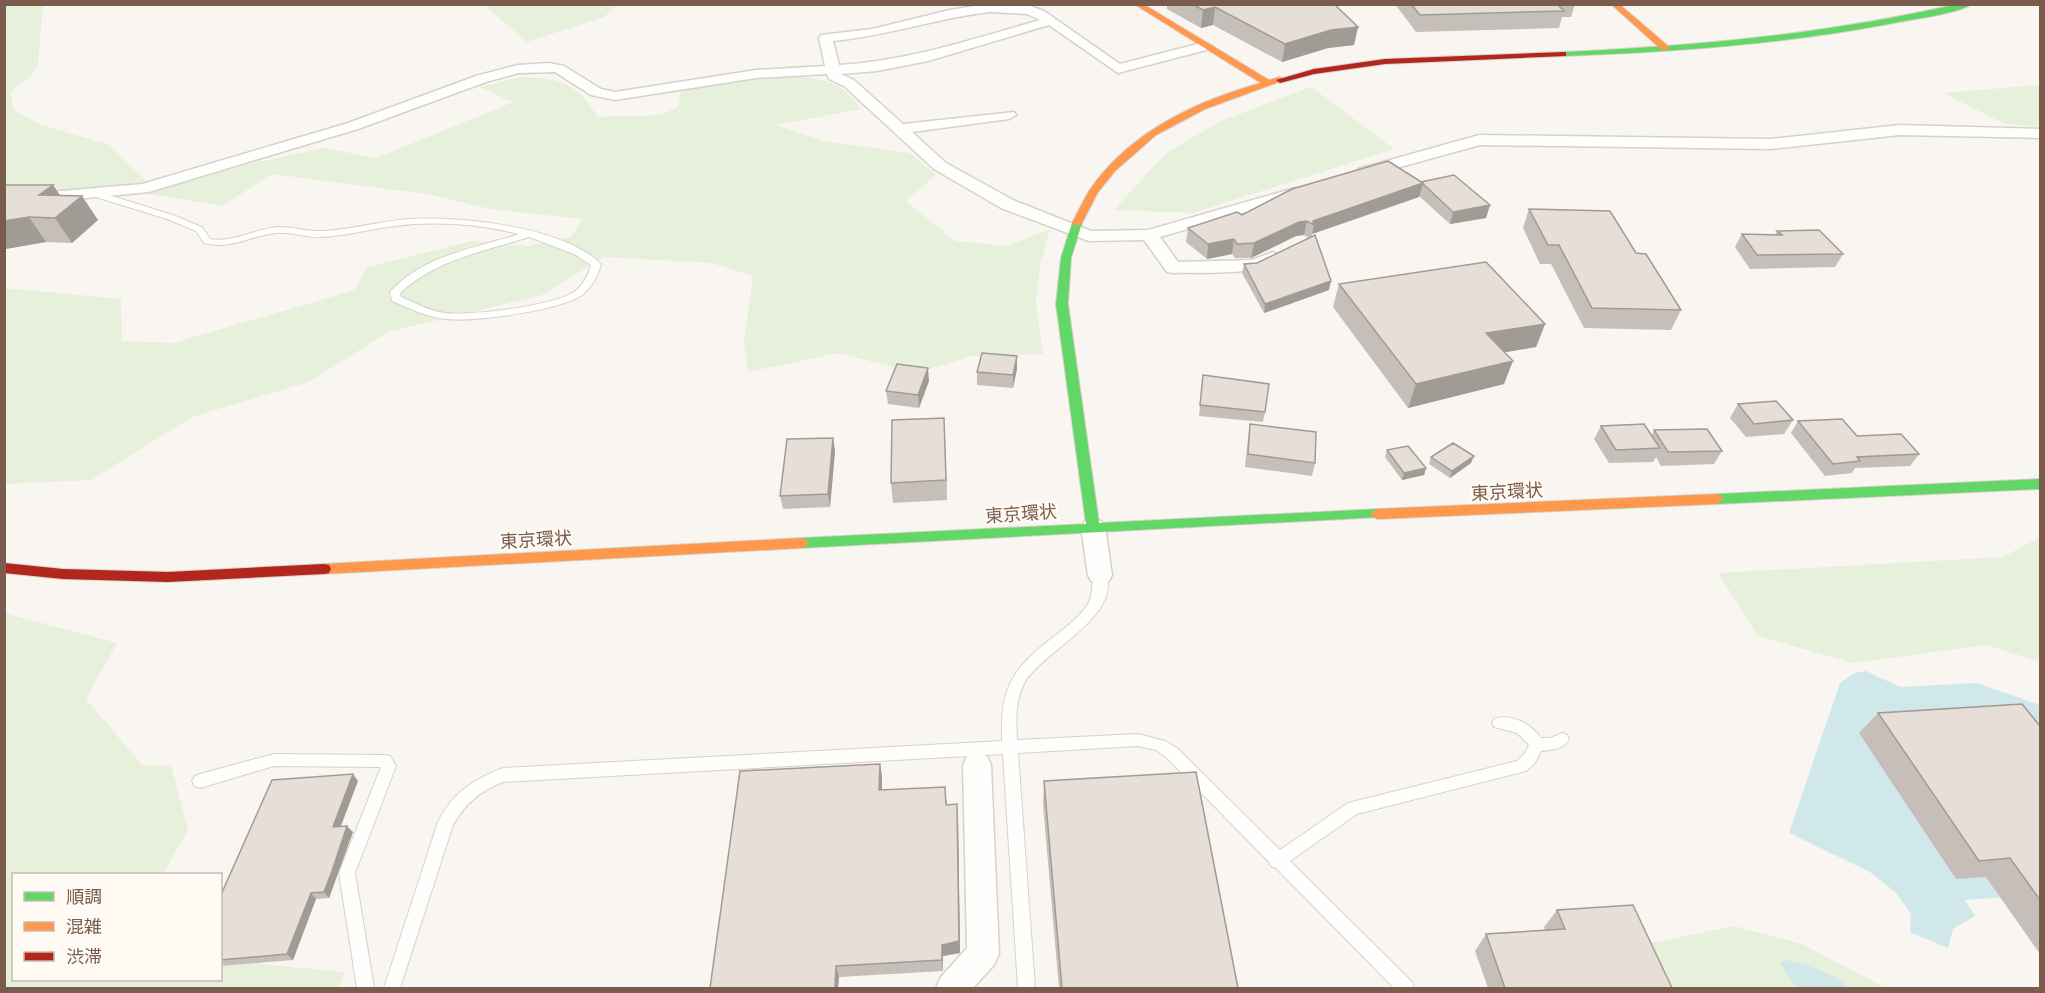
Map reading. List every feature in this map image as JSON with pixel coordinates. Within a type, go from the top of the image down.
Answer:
[{"type":"main road","points":[[1137,4],[1267,83]]},
{"type":"main road","points":[[1614,4],[1665,48]]},
{"type":"main road","points":[[1093,527],[1062,304],[1064,270],[1073,231],[1095,190],[1138,145],[1188,113],[1267,83],[1320,70],[1371,63],[1665,48],[1801,38],[1877,27],[1970,4]]},
{"type":"main road","name":"東京環状","points":[[4,568],[63,574],[168,577],[1093,527],[2040,484]]},
{"type":"street","points":[[1933,4],[1950,10]]},
{"type":"street","points":[[831,71],[833,65],[826,38],[872,33],[975,5],[1030,10],[1118,69],[1205,46]]},
{"type":"street","points":[[4,201],[99,195],[143,189],[284,147],[518,69],[535,66],[559,69],[588,88],[615,96],[727,77],[877,67],[928,57],[1049,21]]},
{"type":"street","points":[[831,71],[834,76],[849,83],[940,166],[971,186],[1089,236],[1149,235],[1312,187]]},
{"type":"street","points":[[900,129],[963,123],[1009,115]]},
{"type":"street","points":[[1346,177],[1479,140],[1770,144],[1899,130],[2040,134]]},
{"type":"street","points":[[1149,235],[1173,268],[1256,265],[1284,251]]},
{"type":"street","points":[[1093,527],[1100,575]]},
{"type":"street","points":[[952,988],[983,954],[976,765]]},
{"type":"lane","points":[[99,195],[170,217],[199,229],[207,242],[222,245],[274,230],[302,230],[319,234],[411,222],[480,225],[528,234],[583,254],[596,264],[594,278],[583,289],[564,301],[464,317],[444,316],[416,308],[396,299],[395,292],[405,281],[425,269],[528,234]]},
{"type":"lane","points":[[1027,988],[1011,746],[1012,693],[1020,676],[1031,661],[1086,617],[1098,595],[1100,575]]},
{"type":"lane","points":[[1499,723],[1509,723],[1532,734],[1537,745]]},
{"type":"lane","points":[[392,988],[446,822],[458,801],[479,784],[503,775],[1138,740],[1160,745],[1172,753],[1277,861],[1406,988]]},
{"type":"lane","points":[[1537,745],[1552,744],[1562,740]]},
{"type":"lane","points":[[1277,861],[1353,808],[1521,766],[1530,758],[1537,745]]},
{"type":"lane","points":[[200,781],[274,760],[385,761],[389,766],[347,873],[366,988]]},
{"type":"green space","points":[[5,5],[43,5],[38,65],[32,75],[11,92],[14,110],[40,125],[108,144],[149,184],[115,190],[5,194]]},
{"type":"green space","points":[[484,5],[617,5],[604,17],[527,42]]},
{"type":"green space","points":[[521,77],[547,79],[566,84],[582,96],[598,117],[661,115],[678,107],[681,90],[740,80],[802,77],[838,86],[848,93],[861,109],[777,125],[823,141],[910,153],[936,175],[906,201],[955,241],[1008,246],[1050,229],[1040,265],[1036,304],[1043,354],[973,356],[917,373],[838,353],[748,372],[744,342],[753,276],[711,263],[604,257],[542,295],[388,332],[309,382],[192,417],[91,480],[5,484],[4,288],[121,299],[122,341],[173,343],[355,290],[367,267],[472,241],[528,246],[571,237],[582,219],[490,209],[433,195],[272,174],[222,206],[144,193],[241,166],[323,148],[377,158],[513,102],[479,87]]},
{"type":"green space","points":[[2040,85],[2040,127],[2005,124],[1943,93]]},
{"type":"green space","points":[[1311,87],[1394,149],[1193,213],[1114,210],[1166,153],[1221,121]]},
{"type":"green space","points":[[2040,537],[2040,662],[1986,645],[1853,663],[1758,636],[1718,573],[2003,557]]},
{"type":"green space","points":[[4,613],[117,643],[86,699],[142,765],[171,765],[188,830],[164,873],[12,873],[12,981],[222,981],[222,960],[344,972],[339,988],[5,988]]},
{"type":"green space","points":[[1734,926],[1802,944],[1886,988],[1655,988],[1636,946]]},
{"type":"water","points":[[1866,671],[1900,687],[1977,683],[2040,705],[2040,774],[1992,877],[2007,897],[1965,900],[1975,916],[1953,929],[1948,948],[1910,932],[1911,914],[1895,892],[1870,872],[1789,833],[1840,683],[1854,673]]},
{"type":"water","points":[[1785,960],[1828,974],[1849,988],[1797,988],[1780,964]]},
{"type":"building","points":[[1192,4],[1334,4],[1358,27],[1331,30],[1285,44],[1215,7],[1203,10]]},
{"type":"building","points":[[1411,4],[1557,4],[1564,11],[1420,15]]},
{"type":"building","points":[[1388,161],[1423,183],[1313,221],[1314,225],[1307,221],[1299,222],[1254,243],[1237,244],[1234,239],[1208,244],[1188,228],[1237,212],[1242,215],[1292,189]]},
{"type":"building","points":[[1454,175],[1490,205],[1453,212],[1421,182]]},
{"type":"building","points":[[4,185],[53,185],[39,195],[82,196],[55,218],[29,217],[4,221]]},
{"type":"building","points":[[1529,209],[1610,211],[1636,253],[1646,254],[1681,310],[1592,308],[1559,245],[1548,245]]},
{"type":"building","points":[[1819,230],[1843,254],[1757,255],[1742,234],[1782,235],[1777,231]]},
{"type":"building","points":[[1315,235],[1331,281],[1265,304],[1244,264],[1257,263]]},
{"type":"building","points":[[1486,262],[1545,324],[1486,333],[1513,361],[1416,384],[1339,284]]},
{"type":"building","points":[[982,353],[1017,356],[1013,375],[977,372]]},
{"type":"building","points":[[897,364],[928,368],[918,395],[886,391]]},
{"type":"building","points":[[1203,375],[1269,384],[1265,412],[1200,405]]},
{"type":"building","points":[[1776,401],[1793,420],[1754,424],[1738,404]]},
{"type":"building","points":[[944,418],[946,480],[891,483],[892,420]]},
{"type":"building","points":[[1842,419],[1857,436],[1901,434],[1919,454],[1857,457],[1860,461],[1833,464],[1798,421]]},
{"type":"building","points":[[1250,424],[1316,432],[1315,463],[1248,454]]},
{"type":"building","points":[[1644,424],[1660,448],[1616,450],[1601,426]]},
{"type":"building","points":[[1707,429],[1722,451],[1668,452],[1654,430]]},
{"type":"building","points":[[833,438],[828,494],[780,496],[787,439]]},
{"type":"building","points":[[1453,443],[1474,456],[1452,471],[1431,457]]},
{"type":"building","points":[[1408,446],[1426,468],[1404,473],[1387,450]]},
{"type":"building","points":[[2022,704],[2040,726],[2040,900],[2010,858],[1979,861],[1878,713]]},
{"type":"building","points":[[880,764],[879,790],[945,787],[946,805],[957,804],[959,941],[942,945],[942,960],[836,966],[835,988],[710,988],[740,771]]},
{"type":"building","points":[[1196,772],[1238,988],[1062,988],[1044,781]]},
{"type":"building","points":[[353,774],[333,827],[347,826],[324,892],[311,893],[287,954],[222,960],[222,892],[272,780]]},
{"type":"building","points":[[1633,905],[1672,988],[1505,988],[1486,934],[1565,929],[1557,910]]},
{"type":"traffic: fast","points":[[1563,54],[1667,49],[1768,40],[1919,16],[1970,4]]},
{"type":"traffic: fast","points":[[1077,223],[1066,258],[1062,304],[1093,527]]},
{"type":"traffic: fast","points":[[1717,499],[2040,484]]},
{"type":"traffic: fast","points":[[801,543],[1377,514]]},
{"type":"traffic: slow","points":[[1137,4],[1267,83]]},
{"type":"traffic: slow","points":[[1614,4],[1665,48]]},
{"type":"traffic: slow","points":[[1077,223],[1094,191],[1111,169],[1153,133],[1177,119],[1228,96],[1280,80]]},
{"type":"traffic: slow","points":[[1377,514],[1717,499]]},
{"type":"traffic: slow","points":[[324,569],[801,543]]},
{"type":"traffic: jam","points":[[1280,80],[1314,72],[1385,62],[1456,57],[1563,54]]},
{"type":"traffic: jam","points":[[4,568],[63,574],[168,577],[324,569]]}]
